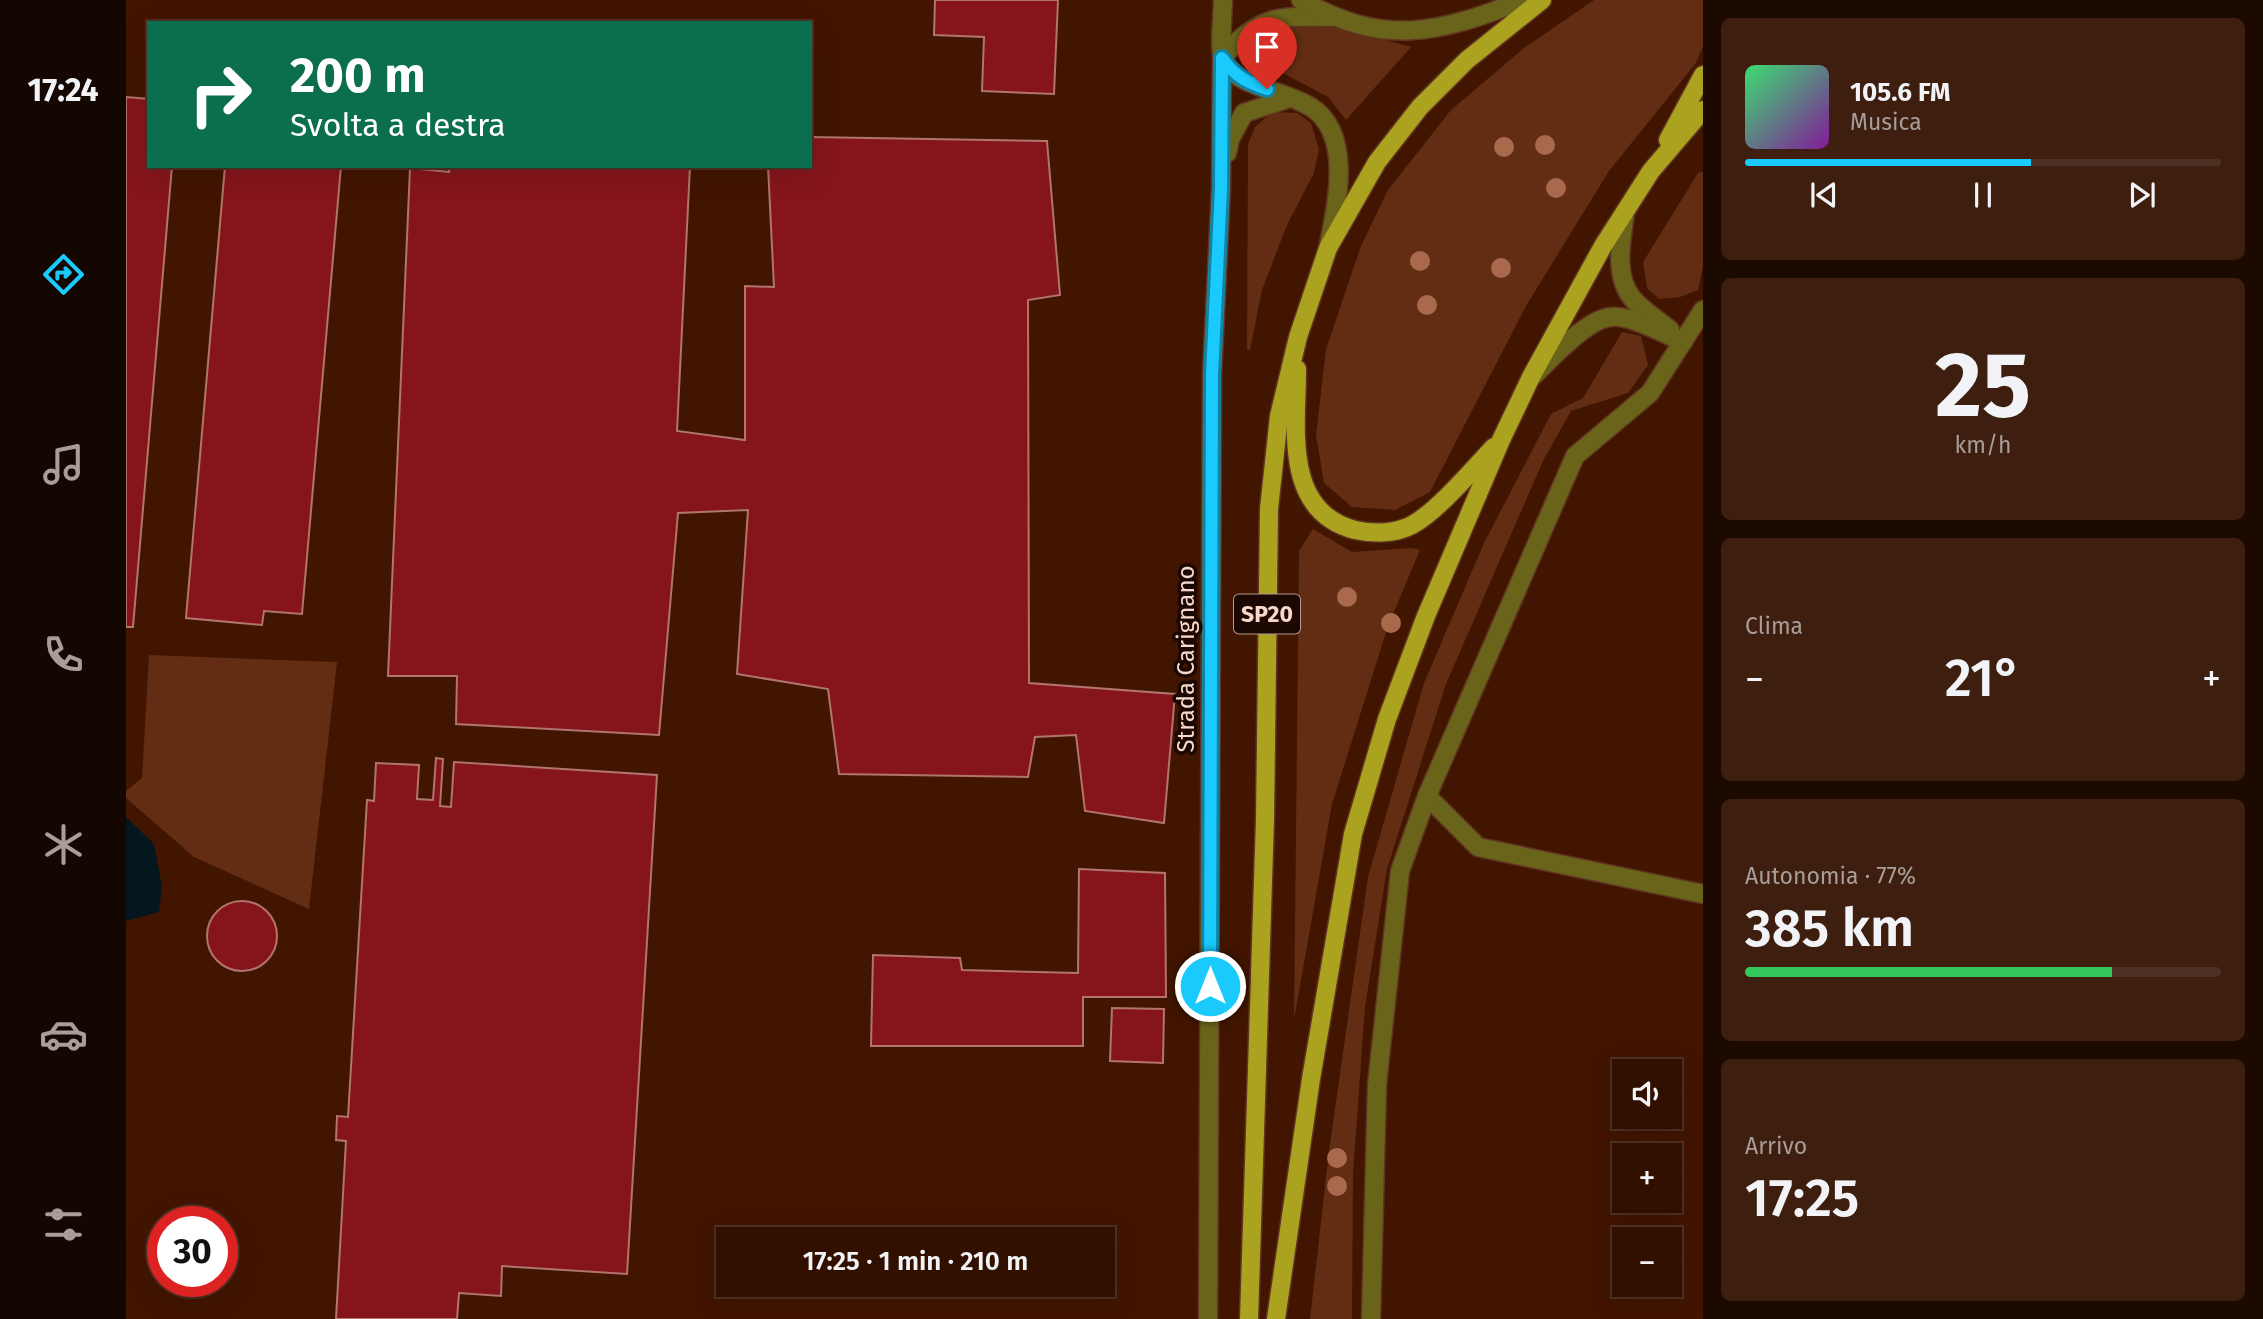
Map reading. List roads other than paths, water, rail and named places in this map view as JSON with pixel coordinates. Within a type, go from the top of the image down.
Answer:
[{"type":"main road","name":"SP20","points":[[1249,1319],[1265,819],[1269,509],[1279,416],[1298,337],[1328,248],[1377,162],[1420,107],[1467,60],[1542,0]]},
{"type":"main road","name":"SP20","points":[[1276,1319],[1311,1079],[1353,834],[1387,719],[1426,616],[1501,440],[1531,377],[1651,171],[1703,75]]},
{"type":"main road","name":"SP20","points":[[1651,171],[1703,110]]},
{"type":"main road","name":"SP20","points":[[1298,337],[1297,446],[1300,475],[1312,503],[1329,518],[1351,529],[1376,534],[1412,526],[1440,503],[1501,440]]},
{"type":"street","name":"Strada Carignano","points":[[1208,1319],[1212,375],[1221,188],[1223,0]]},
{"type":"street","points":[[1301,0],[1331,17]]},
{"type":"street","points":[[1328,248],[1340,175],[1335,141],[1324,120],[1313,108],[1244,81],[1222,58],[1240,37],[1265,21],[1300,16],[1331,17],[1367,27],[1400,32],[1426,30],[1523,0]]},
{"type":"street","points":[[1221,188],[1230,139],[1244,113],[1290,98]]},
{"type":"street","points":[[1625,212],[1620,260],[1623,282],[1632,297],[1683,342]]},
{"type":"street","points":[[1371,1319],[1377,1085],[1400,872],[1427,796],[1575,456],[1650,393],[1703,310]]},
{"type":"street","points":[[1531,377],[1595,321],[1613,316],[1636,322],[1683,342]]},
{"type":"street","points":[[1427,796],[1478,847],[1703,894]]},
{"type":"water","points":[[126,817],[154,844],[162,886],[159,912],[126,921]]}]
